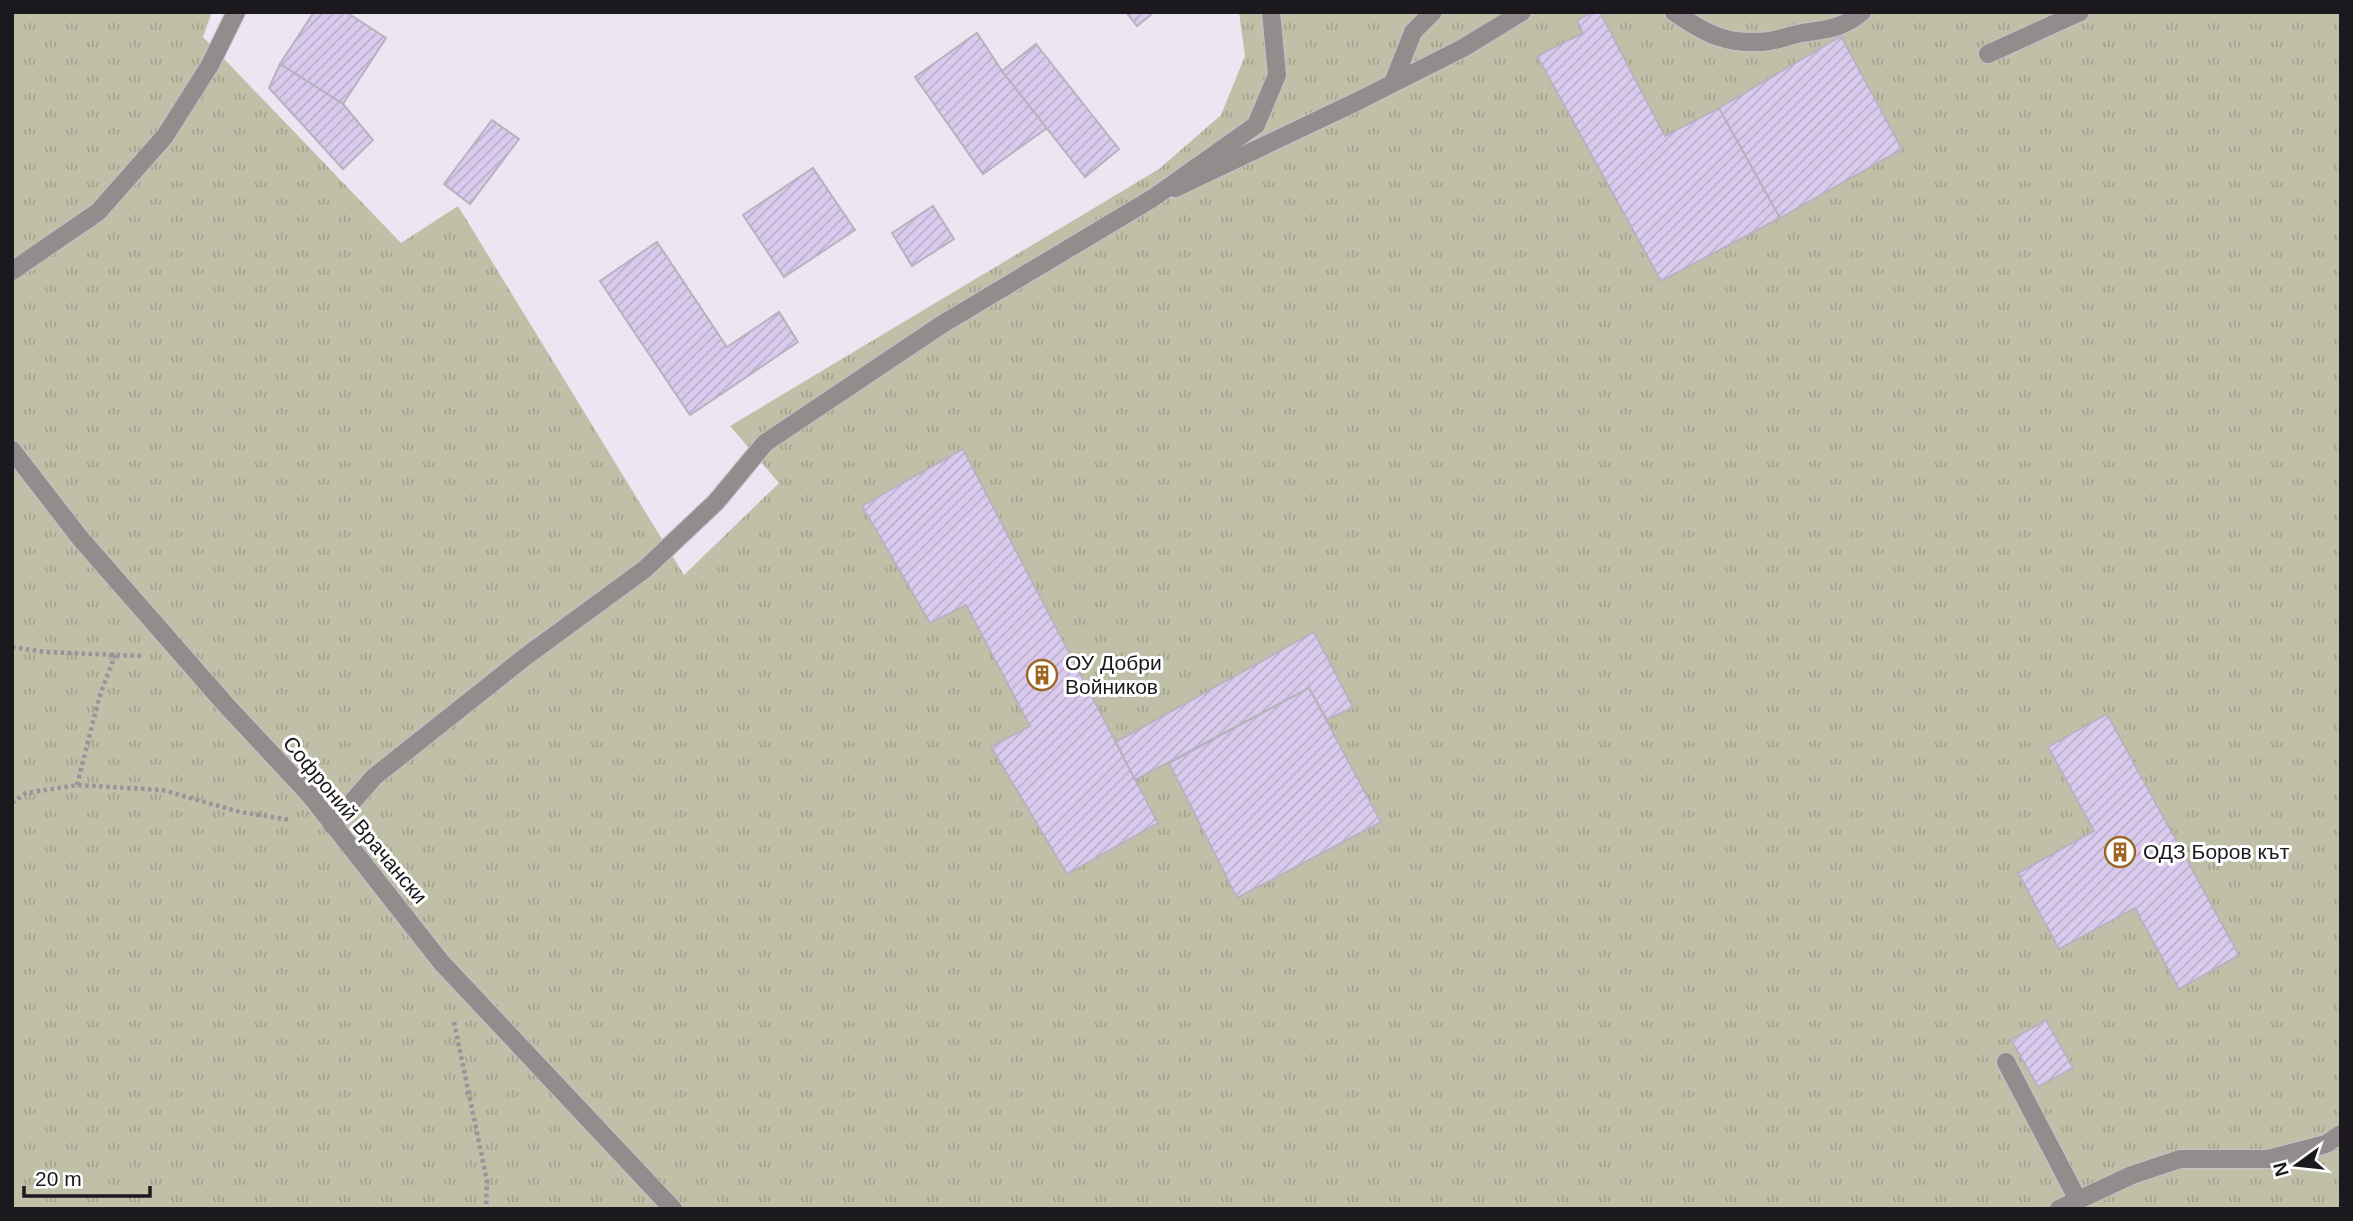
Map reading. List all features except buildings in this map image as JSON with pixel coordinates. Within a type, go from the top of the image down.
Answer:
[{"type":"street","points":[[12,271],[98,212],[157,145],[210,65],[236,12]]},
{"type":"street","points":[[332,825],[374,777],[525,657],[645,569],[716,502],[765,443],[941,325],[1153,198],[1256,125],[1277,75],[1272,12]]},
{"type":"street","points":[[1393,83],[1413,32],[1433,12]]},
{"type":"street","points":[[1153,198],[1463,48],[1522,12]]},
{"type":"street","points":[[1674,12],[1702,31],[1740,42],[1772,41],[1801,33],[1837,28],[1862,12]]},
{"type":"street","points":[[1988,54],[2080,12]]},
{"type":"street","name":"Софроний Врачански","points":[[12,450],[80,538],[184,658],[309,794],[442,962],[673,1209]]},
{"type":"street","points":[[2006,1062],[2078,1200]]},
{"type":"street","points":[[2059,1209],[2132,1175],[2180,1159],[2268,1159],[2326,1144],[2341,1135]]},
{"type":"path","points":[[12,647],[45,652],[184,658]]},
{"type":"path","points":[[77,785],[99,698],[116,655]]},
{"type":"path","points":[[12,803],[26,793],[77,785],[162,790],[240,812],[332,825]]},
{"type":"path","points":[[453,1017],[487,1181],[486,1209]]},
{"type":"green space","points":[[12,12],[212,12],[203,37],[401,243],[458,206],[684,575],[779,483],[730,426],[1159,169],[1221,115],[1245,56],[1239,12],[2341,12],[2341,1209],[12,1209]]},
{"type":"place","name":"ОУ Добри Войников","points":[[1042,675]]},
{"type":"place","name":"ОДЗ Боров кът","points":[[2120,852]]}]
